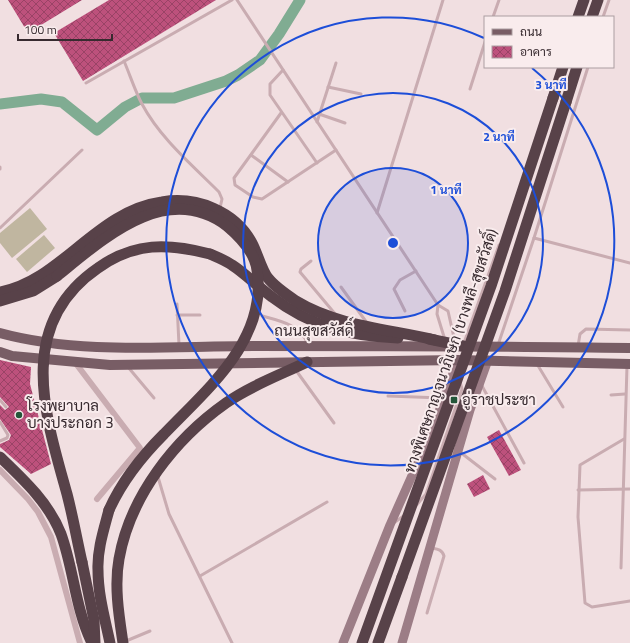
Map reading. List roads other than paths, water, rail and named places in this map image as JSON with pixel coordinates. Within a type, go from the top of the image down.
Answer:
[{"type":"highway","points":[[578,16],[584,0]]},
{"type":"highway","points":[[592,16],[598,0]]},
{"type":"highway","name":"ทางพิเศษกาญจนาภิเษก (บางพลี-สุขสวัสดิ์)","points":[[362,643],[491,286],[563,68]]},
{"type":"highway","name":"ทางพิเศษกาญจนาภิเษก (บางพลี-สุขสวัสดิ์)","points":[[380,640],[505,291],[577,68]]},
{"type":"highway","points":[[0,292],[24,283],[39,275],[56,264],[98,230],[145,205],[182,200],[205,205],[220,211],[233,220],[245,232],[261,260],[267,277],[271,282],[305,306],[326,316],[450,343]]},
{"type":"highway","points":[[0,301],[11,299],[33,291],[57,276],[107,236],[134,220],[156,212],[181,210],[200,213],[223,223],[237,234],[250,251],[257,269],[258,293],[256,309],[249,331],[236,354],[213,384],[140,461],[121,486],[109,510],[100,548],[98,569],[100,591],[110,643]]},
{"type":"highway","points":[[95,643],[94,620],[68,497],[52,441],[42,385],[47,341],[56,315],[78,284],[105,263],[138,249],[162,246],[186,248],[210,254],[231,264],[272,297],[310,321],[336,331],[369,336],[450,343]]},
{"type":"highway","points":[[123,643],[117,587],[119,559],[126,531],[137,502],[156,472],[204,420],[227,402],[307,362]]},
{"type":"highway","points":[[0,457],[30,486],[48,509],[60,533],[81,616],[92,643]]},
{"type":"main road","name":"ถนนสุขสวัสดิ์","points":[[0,333],[56,344],[122,347],[309,346],[450,343],[498,346],[630,348]]},
{"type":"main road","points":[[343,643],[390,525],[432,433],[458,360],[450,343]]},
{"type":"main road","name":"ถนนสุขสวัสดิ์","points":[[0,352],[12,356],[74,362],[125,364],[458,360],[628,364]]},
{"type":"main road","points":[[402,643],[431,548],[458,451],[488,360]]},
{"type":"street","points":[[74,362],[140,448],[97,500]]},
{"type":"street","points":[[0,470],[28,499],[38,512],[51,537],[80,643]]},
{"type":"lane","points":[[86,83],[232,0]]},
{"type":"lane","points":[[237,0],[438,305],[448,311],[450,343]]},
{"type":"lane","points":[[377,213],[443,0]]},
{"type":"lane","points":[[493,16],[499,0]]},
{"type":"lane","points":[[575,16],[580,0]]},
{"type":"lane","points":[[604,16],[609,0]]},
{"type":"lane","points":[[470,89],[484,45]]},
{"type":"lane","points":[[124,62],[141,101],[156,125],[219,192],[222,199],[220,211]]},
{"type":"lane","points":[[317,122],[336,63]]},
{"type":"lane","points":[[508,220],[537,138],[559,68]]},
{"type":"lane","points":[[498,346],[588,68]]},
{"type":"lane","points":[[283,70],[273,79],[269,89],[270,95],[317,163]]},
{"type":"lane","points":[[328,87],[362,94]]},
{"type":"lane","points":[[281,113],[234,178],[235,185],[240,189],[262,199],[336,150]]},
{"type":"lane","points":[[319,114],[345,123]]},
{"type":"lane","points":[[0,228],[82,150]]},
{"type":"lane","points":[[251,155],[288,182]]},
{"type":"lane","points":[[534,238],[630,263]]},
{"type":"lane","points":[[450,343],[500,242]]},
{"type":"lane","points":[[311,261],[301,269],[300,272],[340,319]]},
{"type":"lane","points":[[406,311],[394,289],[400,280],[416,271]]},
{"type":"lane","points":[[341,288],[370,326]]},
{"type":"lane","points":[[176,304],[179,346]]},
{"type":"lane","points":[[438,305],[437,314],[450,343]]},
{"type":"lane","points":[[177,315],[200,315]]},
{"type":"lane","points":[[262,316],[277,320],[300,330],[309,346]]},
{"type":"lane","points":[[578,348],[580,334],[586,329],[630,330]]},
{"type":"lane","points":[[536,362],[562,407]]},
{"type":"lane","points":[[125,364],[154,398]]},
{"type":"lane","points":[[621,568],[625,394],[628,364]]},
{"type":"lane","points":[[294,368],[334,423]]},
{"type":"lane","points":[[390,525],[416,507],[426,494],[462,389],[460,382],[452,376]]},
{"type":"lane","points":[[480,382],[524,464]]},
{"type":"lane","points":[[611,395],[625,394]]},
{"type":"lane","points":[[388,396],[444,398]]},
{"type":"lane","points":[[0,400],[6,407]]},
{"type":"lane","points":[[0,422],[8,435],[7,438],[0,440]]},
{"type":"lane","points":[[624,439],[581,463],[578,467],[578,516],[585,603],[592,607],[630,602]]},
{"type":"lane","points":[[458,451],[495,479]]},
{"type":"lane","points":[[156,472],[169,514],[232,643]]},
{"type":"lane","points":[[578,490],[630,489]]},
{"type":"lane","points":[[200,576],[327,502]]},
{"type":"lane","points":[[427,613],[444,556],[439,549],[431,548]]},
{"type":"lane","points":[[123,643],[150,631]]},
{"type":"waterway","points":[[0,104],[41,99],[62,102],[97,130],[125,107],[142,98],[174,98],[226,81],[238,75],[260,60],[279,34],[300,0]]},
{"type":"place","name":"อู่ราชประชา","points":[[454,400]]},
{"type":"place","name":"โรงพยาบาล บางประกอก 3","points":[[19,415]]}]
